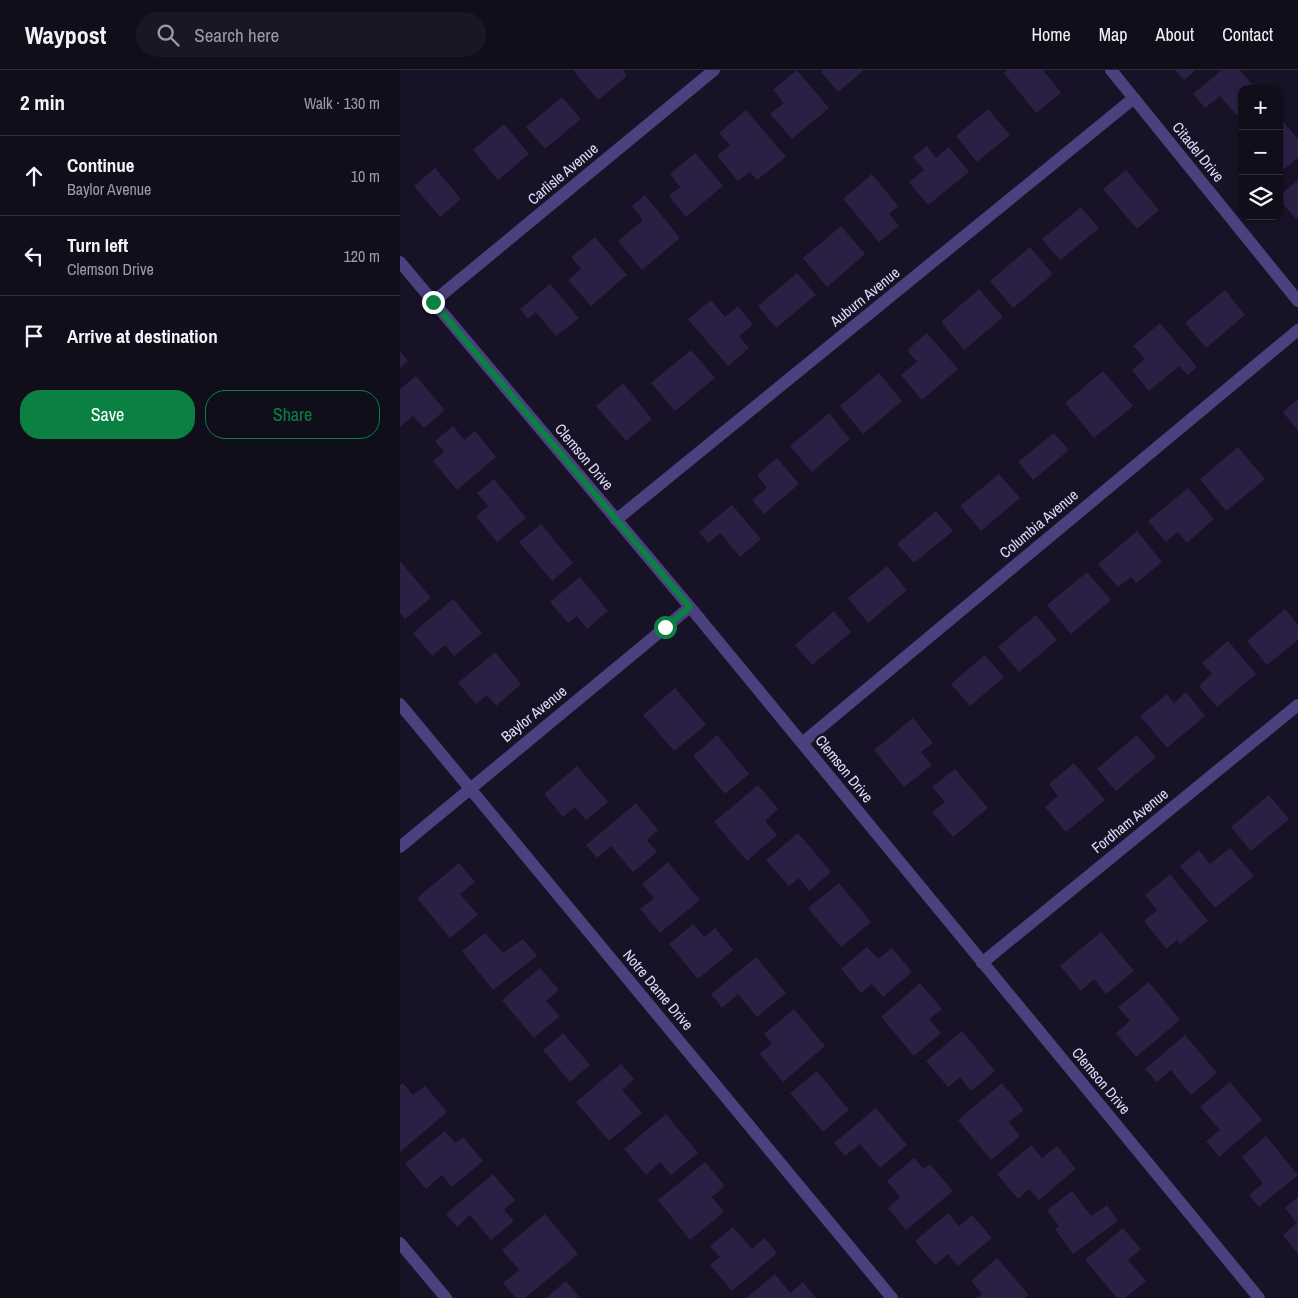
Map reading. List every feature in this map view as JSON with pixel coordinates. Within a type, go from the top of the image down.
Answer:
[{"type":"street","name":"Carlisle Avenue","points":[[433,302],[714,70]]},
{"type":"street","name":"Citadel Drive","points":[[1111,70],[1298,300]]},
{"type":"street","name":"Auburn Avenue","points":[[616,520],[1134,98]]},
{"type":"street","name":"Clemson Drive","points":[[400,262],[690,607],[1259,1298]]},
{"type":"street","name":"Columbia Avenue","points":[[802,743],[1298,330]]},
{"type":"street","name":"Baylor Avenue","points":[[400,847],[690,607]]},
{"type":"street","name":"Notre Dame Drive","points":[[400,704],[892,1298]]},
{"type":"street","name":"Fordham Avenue","points":[[982,963],[1298,704]]},
{"type":"street","points":[[400,1243],[446,1298]]},
{"type":"building","points":[[573,70],[623,70],[627,76],[598,100]]},
{"type":"building","points":[[797,70],[829,108],[792,139],[770,114],[784,103],[773,90]]},
{"type":"building","points":[[823,70],[864,70],[838,92],[821,72]]},
{"type":"building","points":[[1007,70],[1043,70],[1061,93],[1036,113],[1004,73]]},
{"type":"building","points":[[1175,70],[1196,70],[1184,80]]},
{"type":"building","points":[[1222,70],[1240,70],[1253,85],[1238,85],[1238,117],[1220,96],[1205,108],[1193,94]]},
{"type":"building","points":[[562,97],[581,119],[545,149],[526,127]]},
{"type":"building","points":[[988,109],[1010,135],[977,162],[956,136]]},
{"type":"building","points":[[746,110],[786,157],[757,180],[750,172],[738,181],[717,156],[730,145],[719,133]]},
{"type":"building","points":[[1283,122],[1298,139],[1298,158],[1283,170]]},
{"type":"building","points":[[504,124],[529,154],[498,180],[473,150]]},
{"type":"building","points":[[927,146],[936,158],[949,147],[969,172],[928,205],[909,182],[924,170],[913,157]]},
{"type":"building","points":[[695,153],[723,186],[686,217],[669,196],[680,187],[670,174]]},
{"type":"building","points":[[435,168],[461,199],[440,217],[414,186]]},
{"type":"building","points":[[1126,170],[1159,210],[1137,229],[1103,189]]},
{"type":"building","points":[[872,174],[898,206],[889,214],[899,226],[879,242],[843,199]]},
{"type":"building","points":[[1298,180],[1298,217],[1296,219],[1283,204],[1283,193]]},
{"type":"building","points":[[645,195],[680,238],[642,270],[618,241],[643,220],[632,206]]},
{"type":"building","points":[[1081,207],[1099,228],[1060,260],[1042,239]]},
{"type":"building","points":[[841,226],[865,254],[827,287],[803,258]]},
{"type":"building","points":[[595,237],[627,275],[591,306],[568,280],[581,269],[571,257]]},
{"type":"building","points":[[1030,247],[1053,274],[1013,308],[990,281]]},
{"type":"building","points":[[797,273],[816,295],[776,328],[758,306]]},
{"type":"building","points":[[550,284],[579,318],[556,336],[536,312],[528,319],[520,309]]},
{"type":"building","points":[[979,289],[1003,317],[964,350],[941,322]]},
{"type":"building","points":[[1225,290],[1245,315],[1206,348],[1185,323]]},
{"type":"building","points":[[711,300],[725,317],[738,306],[753,325],[739,336],[749,348],[728,366],[688,319]]},
{"type":"building","points":[[1160,323],[1197,367],[1188,375],[1179,366],[1149,391],[1132,370],[1145,359],[1133,346]]},
{"type":"building","points":[[927,333],[958,369],[922,400],[901,375],[917,362],[907,350]]},
{"type":"building","points":[[691,350],[715,378],[675,411],[651,383]]},
{"type":"building","points":[[400,351],[408,361],[400,368]]},
{"type":"building","points":[[1103,371],[1133,406],[1094,438],[1065,403]]},
{"type":"building","points":[[879,373],[902,401],[863,434],[840,406]]},
{"type":"building","points":[[416,376],[445,410],[424,428],[413,416],[400,427],[400,389]]},
{"type":"building","points":[[623,383],[652,419],[626,441],[596,406]]},
{"type":"building","points":[[1298,399],[1298,431],[1283,412]]},
{"type":"building","points":[[829,413],[850,439],[812,472],[790,446]]},
{"type":"building","points":[[453,426],[464,440],[475,431],[496,457],[457,490],[433,461],[444,452],[435,441]]},
{"type":"building","points":[[1054,433],[1069,450],[1033,480],[1018,462]]},
{"type":"building","points":[[1238,447],[1265,479],[1226,511],[1200,479]]},
{"type":"building","points":[[777,458],[799,484],[764,514],[752,500],[767,488],[757,475]]},
{"type":"building","points":[[999,474],[1020,498],[981,531],[960,506]]},
{"type":"building","points":[[494,479],[526,518],[497,542],[476,516],[488,506],[477,493]]},
{"type":"building","points":[[1188,488],[1214,519],[1187,543],[1178,532],[1166,542],[1148,521]]},
{"type":"building","points":[[732,505],[761,539],[740,557],[720,533],[708,543],[699,532]]},
{"type":"building","points":[[936,511],[953,531],[914,563],[897,544]]},
{"type":"building","points":[[541,524],[573,563],[552,581],[519,542]]},
{"type":"building","points":[[1137,531],[1162,562],[1136,583],[1131,577],[1118,587],[1098,564]]},
{"type":"building","points":[[400,561],[431,598],[405,619],[400,613]]},
{"type":"building","points":[[887,566],[907,590],[868,623],[848,598]]},
{"type":"building","points":[[1087,572],[1111,600],[1071,634],[1047,605]]},
{"type":"building","points":[[580,577],[608,611],[587,629],[577,616],[568,623],[550,602]]},
{"type":"building","points":[[453,599],[482,633],[454,656],[445,645],[432,656],[413,633]]},
{"type":"building","points":[[1285,609],[1298,625],[1298,640],[1267,665],[1247,641]]},
{"type":"building","points":[[834,611],[851,632],[812,665],[795,645]]},
{"type":"building","points":[[1036,615],[1057,640],[1019,672],[998,647]]},
{"type":"building","points":[[1228,641],[1256,674],[1217,707],[1199,686],[1212,674],[1202,663]]},
{"type":"building","points":[[495,652],[521,684],[496,706],[487,695],[476,704],[458,683]]},
{"type":"building","points":[[985,655],[1004,677],[970,706],[951,684]]},
{"type":"building","points":[[675,688],[706,725],[674,751],[643,715]]},
{"type":"building","points":[[1186,692],[1205,716],[1167,748],[1140,716],[1167,694],[1174,703]]},
{"type":"building","points":[[913,718],[933,743],[921,752],[932,765],[904,787],[874,750]]},
{"type":"building","points":[[717,735],[749,774],[725,794],[693,756]]},
{"type":"building","points":[[1137,735],[1156,757],[1116,791],[1097,769]]},
{"type":"building","points":[[1074,763],[1105,800],[1066,832],[1045,807],[1058,796],[1049,784]]},
{"type":"building","points":[[577,766],[608,802],[586,820],[575,807],[563,817],[544,794]]},
{"type":"building","points":[[955,769],[988,808],[953,837],[932,812],[945,802],[932,787]]},
{"type":"building","points":[[758,785],[778,809],[765,821],[777,835],[747,861],[714,822]]},
{"type":"building","points":[[1269,795],[1289,819],[1251,851],[1231,827]]},
{"type":"building","points":[[636,803],[658,830],[647,840],[657,852],[633,872],[611,846],[597,858],[586,845]]},
{"type":"building","points":[[798,833],[831,872],[809,891],[799,878],[789,886],[766,860]]},
{"type":"building","points":[[1230,848],[1254,876],[1215,908],[1180,866],[1199,850],[1210,864]]},
{"type":"building","points":[[668,862],[700,900],[660,933],[640,909],[654,898],[642,884]]},
{"type":"building","points":[[459,863],[475,882],[460,894],[478,915],[450,938],[417,898]]},
{"type":"building","points":[[1170,874],[1208,921],[1180,944],[1177,940],[1166,949],[1144,921],[1157,910],[1145,895]]},
{"type":"building","points":[[839,883],[871,922],[841,947],[808,908]]},
{"type":"building","points":[[693,924],[704,937],[715,928],[733,950],[698,979],[669,944]]},
{"type":"building","points":[[1101,932],[1134,971],[1106,994],[1094,979],[1081,991],[1060,966]]},
{"type":"building","points":[[485,933],[503,953],[523,939],[537,956],[493,990],[462,951]]},
{"type":"building","points":[[867,947],[878,959],[892,948],[912,972],[883,997],[872,984],[861,993],[841,969]]},
{"type":"building","points":[[756,957],[786,993],[757,1017],[738,994],[722,1008],[711,994]]},
{"type":"building","points":[[540,968],[559,990],[546,1001],[560,1016],[534,1038],[502,1000]]},
{"type":"building","points":[[1149,982],[1180,1020],[1136,1057],[1116,1033],[1130,1021],[1118,1007]]},
{"type":"building","points":[[920,983],[942,1009],[929,1019],[941,1033],[914,1056],[881,1017]]},
{"type":"building","points":[[794,1009],[825,1046],[783,1082],[760,1054],[772,1043],[764,1034]]},
{"type":"building","points":[[962,1031],[995,1071],[971,1091],[960,1077],[948,1087],[926,1061]]},
{"type":"building","points":[[563,1033],[590,1065],[570,1082],[543,1050]]},
{"type":"building","points":[[1185,1035],[1217,1073],[1191,1095],[1171,1070],[1157,1082],[1145,1069]]},
{"type":"building","points":[[621,1064],[634,1079],[622,1090],[642,1113],[609,1141],[576,1102]]},
{"type":"building","points":[[817,1071],[849,1110],[823,1132],[790,1093]]},
{"type":"building","points":[[1230,1082],[1262,1120],[1219,1157],[1206,1141],[1220,1130],[1200,1107]]},
{"type":"building","points":[[403,1083],[413,1095],[425,1086],[447,1112],[400,1152],[400,1085]]},
{"type":"building","points":[[1002,1083],[1024,1110],[1009,1122],[1020,1136],[991,1160],[958,1120]]},
{"type":"building","points":[[876,1108],[907,1145],[880,1168],[860,1144],[845,1156],[834,1143]]},
{"type":"building","points":[[666,1114],[698,1153],[671,1175],[660,1162],[646,1175],[624,1149]]},
{"type":"building","points":[[445,1131],[455,1143],[463,1137],[483,1161],[452,1187],[442,1175],[426,1189],[405,1164]]},
{"type":"building","points":[[1266,1136],[1298,1175],[1259,1207],[1249,1195],[1263,1183],[1242,1157]]},
{"type":"building","points":[[1031,1145],[1042,1158],[1057,1146],[1076,1169],[1039,1200],[1029,1189],[1018,1199],[997,1174]]},
{"type":"building","points":[[914,1158],[924,1169],[930,1164],[953,1191],[906,1230],[888,1208],[900,1197],[887,1181]]},
{"type":"building","points":[[705,1162],[725,1186],[712,1197],[724,1212],[690,1240],[658,1200]]},
{"type":"building","points":[[493,1174],[515,1200],[504,1210],[514,1221],[491,1240],[470,1215],[457,1227],[446,1214]]},
{"type":"building","points":[[1072,1191],[1091,1216],[1107,1205],[1118,1221],[1073,1254],[1055,1229],[1059,1226],[1047,1210]]},
{"type":"building","points":[[1298,1197],[1298,1254],[1283,1235],[1297,1223],[1285,1208]]},
{"type":"building","points":[[948,1213],[959,1226],[972,1215],[992,1238],[958,1266],[948,1254],[935,1265],[915,1241]]},
{"type":"building","points":[[545,1214],[578,1254],[525,1298],[516,1298],[503,1283],[519,1270],[502,1250]]},
{"type":"building","points":[[733,1227],[752,1249],[765,1238],[777,1253],[732,1291],[710,1265],[720,1257],[710,1246]]},
{"type":"building","points":[[1123,1228],[1141,1249],[1128,1260],[1146,1281],[1125,1298],[1117,1298],[1085,1260]]},
{"type":"building","points":[[997,1258],[1029,1295],[1025,1298],[978,1298],[982,1294],[971,1281]]},
{"type":"building","points":[[775,1274],[790,1293],[803,1282],[816,1298],[746,1298]]},
{"type":"building","points":[[566,1281],[580,1298],[546,1298]]},
{"type":"route","points":[[433,302],[690,607],[665,627]]}]
